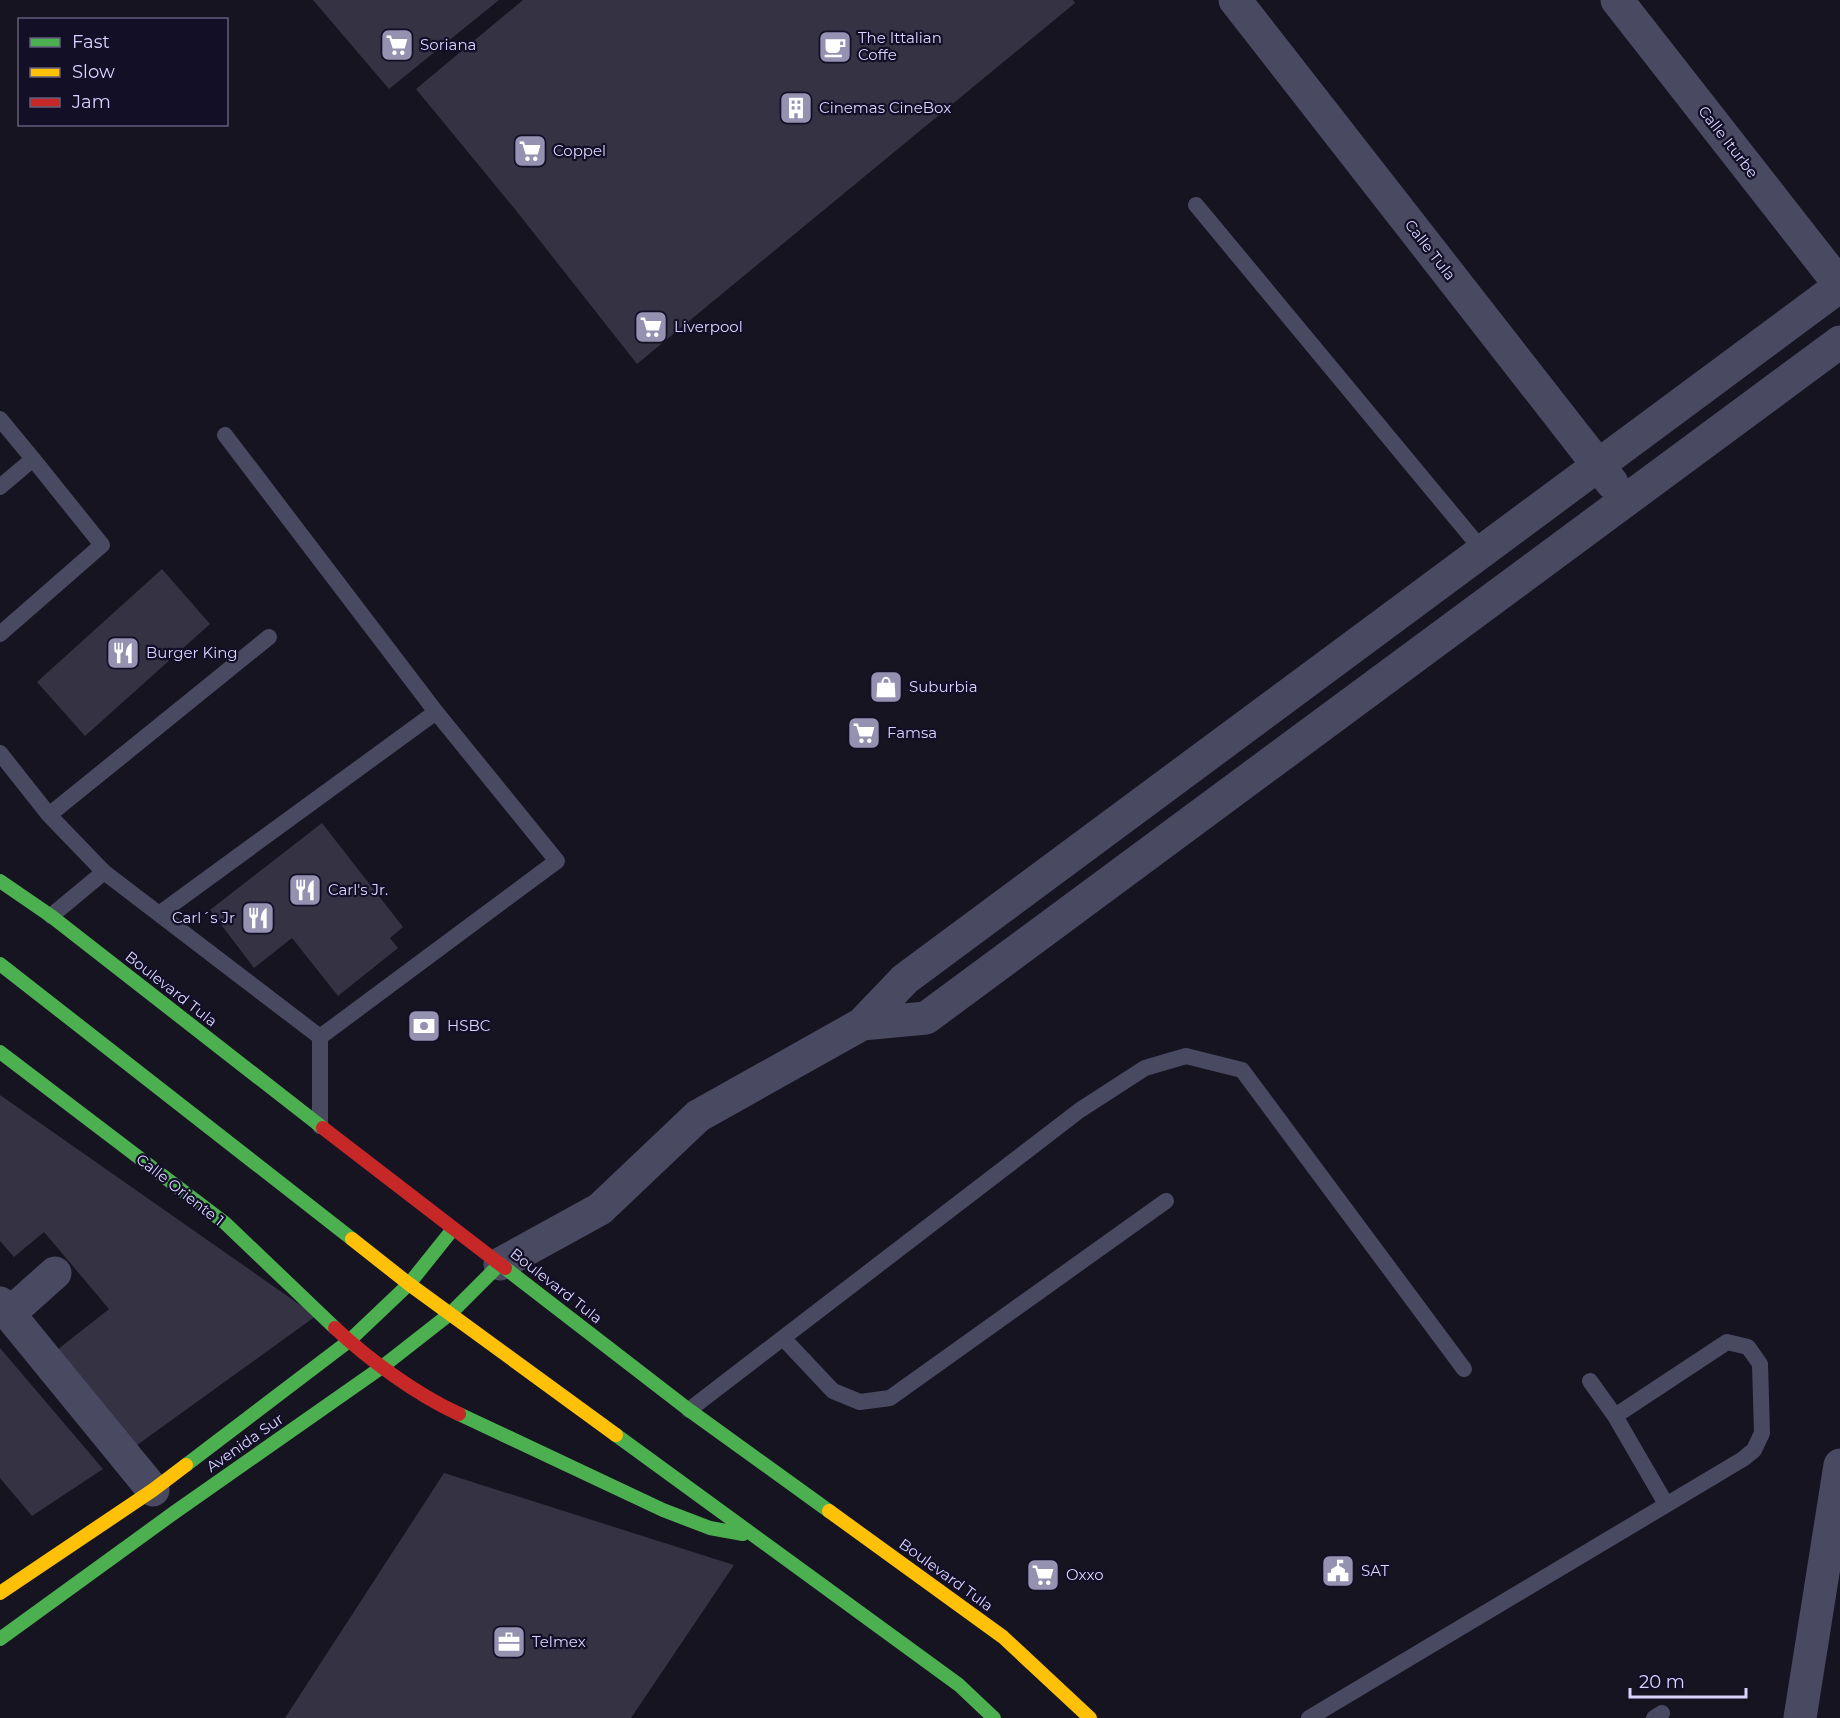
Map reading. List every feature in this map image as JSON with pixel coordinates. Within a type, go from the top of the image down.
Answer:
[{"type":"main road","name":"Boulevard Tula","points":[[5,884],[51,915],[320,1126],[689,1410],[1003,1636],[1090,1718]]},
{"type":"main road","points":[[0,964],[409,1284],[959,1686],[994,1718]]},
{"type":"main road","name":"Calle Oriente 1","points":[[0,1052],[225,1223],[349,1341],[382,1367],[445,1408],[663,1510],[710,1528],[754,1536]]},
{"type":"main road","name":"Avenida Sur","points":[[0,1593],[153,1490],[349,1341],[409,1284],[453,1229]]},
{"type":"main road","name":"Avenida Sur","points":[[0,1639],[175,1512],[382,1367],[451,1313],[500,1264]]},
{"type":"street","name":"Calle Tula","points":[[1235,0],[1626,500]]},
{"type":"street","name":"Calle Iturbe","points":[[1617,0],[1840,286]]},
{"type":"street","points":[[500,1264],[600,1209],[698,1116],[862,1024],[905,979],[1840,286]]},
{"type":"street","points":[[862,1024],[926,1018],[1840,342]]},
{"type":"street","points":[[55,1273],[5,1309],[153,1490]]},
{"type":"street","points":[[1800,1718],[1840,1465]]},
{"type":"lane","points":[[1196,205],[1484,551]]},
{"type":"lane","points":[[0,419],[102,545],[0,634]]},
{"type":"lane","points":[[225,435],[436,712],[557,861],[320,1037]]},
{"type":"lane","points":[[0,487],[33,459]]},
{"type":"lane","points":[[50,815],[269,637]]},
{"type":"lane","points":[[159,914],[436,712]]},
{"type":"lane","points":[[0,753],[50,815],[104,873],[320,1037]]},
{"type":"lane","points":[[0,873],[5,884]]},
{"type":"lane","points":[[51,915],[104,873]]},
{"type":"lane","points":[[320,1037],[320,1126]]},
{"type":"lane","points":[[689,1410],[1080,1110],[1145,1068],[1186,1056],[1242,1070],[1464,1369]]},
{"type":"lane","points":[[783,1338],[833,1391],[860,1402],[890,1398],[1166,1201]]},
{"type":"lane","points":[[1309,1718],[1743,1459],[1754,1450],[1762,1433],[1760,1365],[1748,1347],[1727,1342],[1615,1416]]},
{"type":"lane","points":[[1590,1381],[1615,1416],[1666,1504]]},
{"type":"building","name":"Soriana","points":[[313,0],[499,0],[389,89]]},
{"type":"building","name":"Cinemas CineBox","points":[[523,0],[1073,0],[1075,3],[637,364],[518,213],[416,89]]},
{"type":"building","name":"Burger King","points":[[162,569],[210,624],[85,736],[37,682]]},
{"type":"building","name":"Carl's Jr.","points":[[322,823],[403,927],[390,938],[398,948],[338,996],[292,938],[254,968],[210,910]]},
{"type":"building","points":[[0,1095],[316,1316],[133,1448],[57,1350],[109,1309],[44,1232],[14,1257],[0,1241]]},
{"type":"building","points":[[0,1348],[103,1469],[32,1516],[0,1478]]},
{"type":"building","name":"Telmex","points":[[444,1473],[734,1565],[631,1718],[285,1718]]},
{"type":"traffic: fast","points":[[0,881],[51,916],[323,1128]]},
{"type":"traffic: fast","points":[[0,964],[352,1239]]},
{"type":"traffic: fast","points":[[0,1052],[225,1223],[335,1328]]},
{"type":"traffic: fast","points":[[186,1465],[349,1341],[409,1284],[453,1229]]},
{"type":"traffic: fast","points":[[0,1639],[175,1512],[382,1367],[451,1313],[500,1264]]},
{"type":"traffic: fast","points":[[505,1268],[689,1410],[829,1511]]},
{"type":"traffic: fast","points":[[459,1414],[663,1510],[710,1528],[743,1534]]},
{"type":"traffic: fast","points":[[616,1435],[959,1685],[994,1718]]},
{"type":"traffic: slow","points":[[352,1239],[409,1284],[616,1435]]},
{"type":"traffic: slow","points":[[0,1593],[153,1490],[186,1465]]},
{"type":"traffic: slow","points":[[829,1511],[1003,1637],[1090,1718]]},
{"type":"traffic: jam","points":[[323,1128],[505,1268]]},
{"type":"traffic: jam","points":[[335,1328],[394,1376],[459,1414]]},
{"type":"place","name":"Soriana","points":[[397,45]]},
{"type":"place","name":"The Ittalian Coffe","points":[[835,47]]},
{"type":"place","name":"Cinemas CineBox","points":[[796,108]]},
{"type":"place","name":"Coppel","points":[[530,151]]},
{"type":"place","name":"Liverpool","points":[[651,327]]},
{"type":"place","name":"Burger King","points":[[123,653]]},
{"type":"place","name":"Suburbia","points":[[886,687]]},
{"type":"place","name":"Famsa","points":[[864,733]]},
{"type":"place","name":"Carl's Jr.","points":[[305,890]]},
{"type":"place","name":"Carl´s Jr","points":[[258,918]]},
{"type":"place","name":"HSBC","points":[[424,1026]]},
{"type":"place","name":"SAT","points":[[1338,1571]]},
{"type":"place","name":"Oxxo","points":[[1043,1575]]},
{"type":"place","name":"Telmex","points":[[509,1642]]}]
